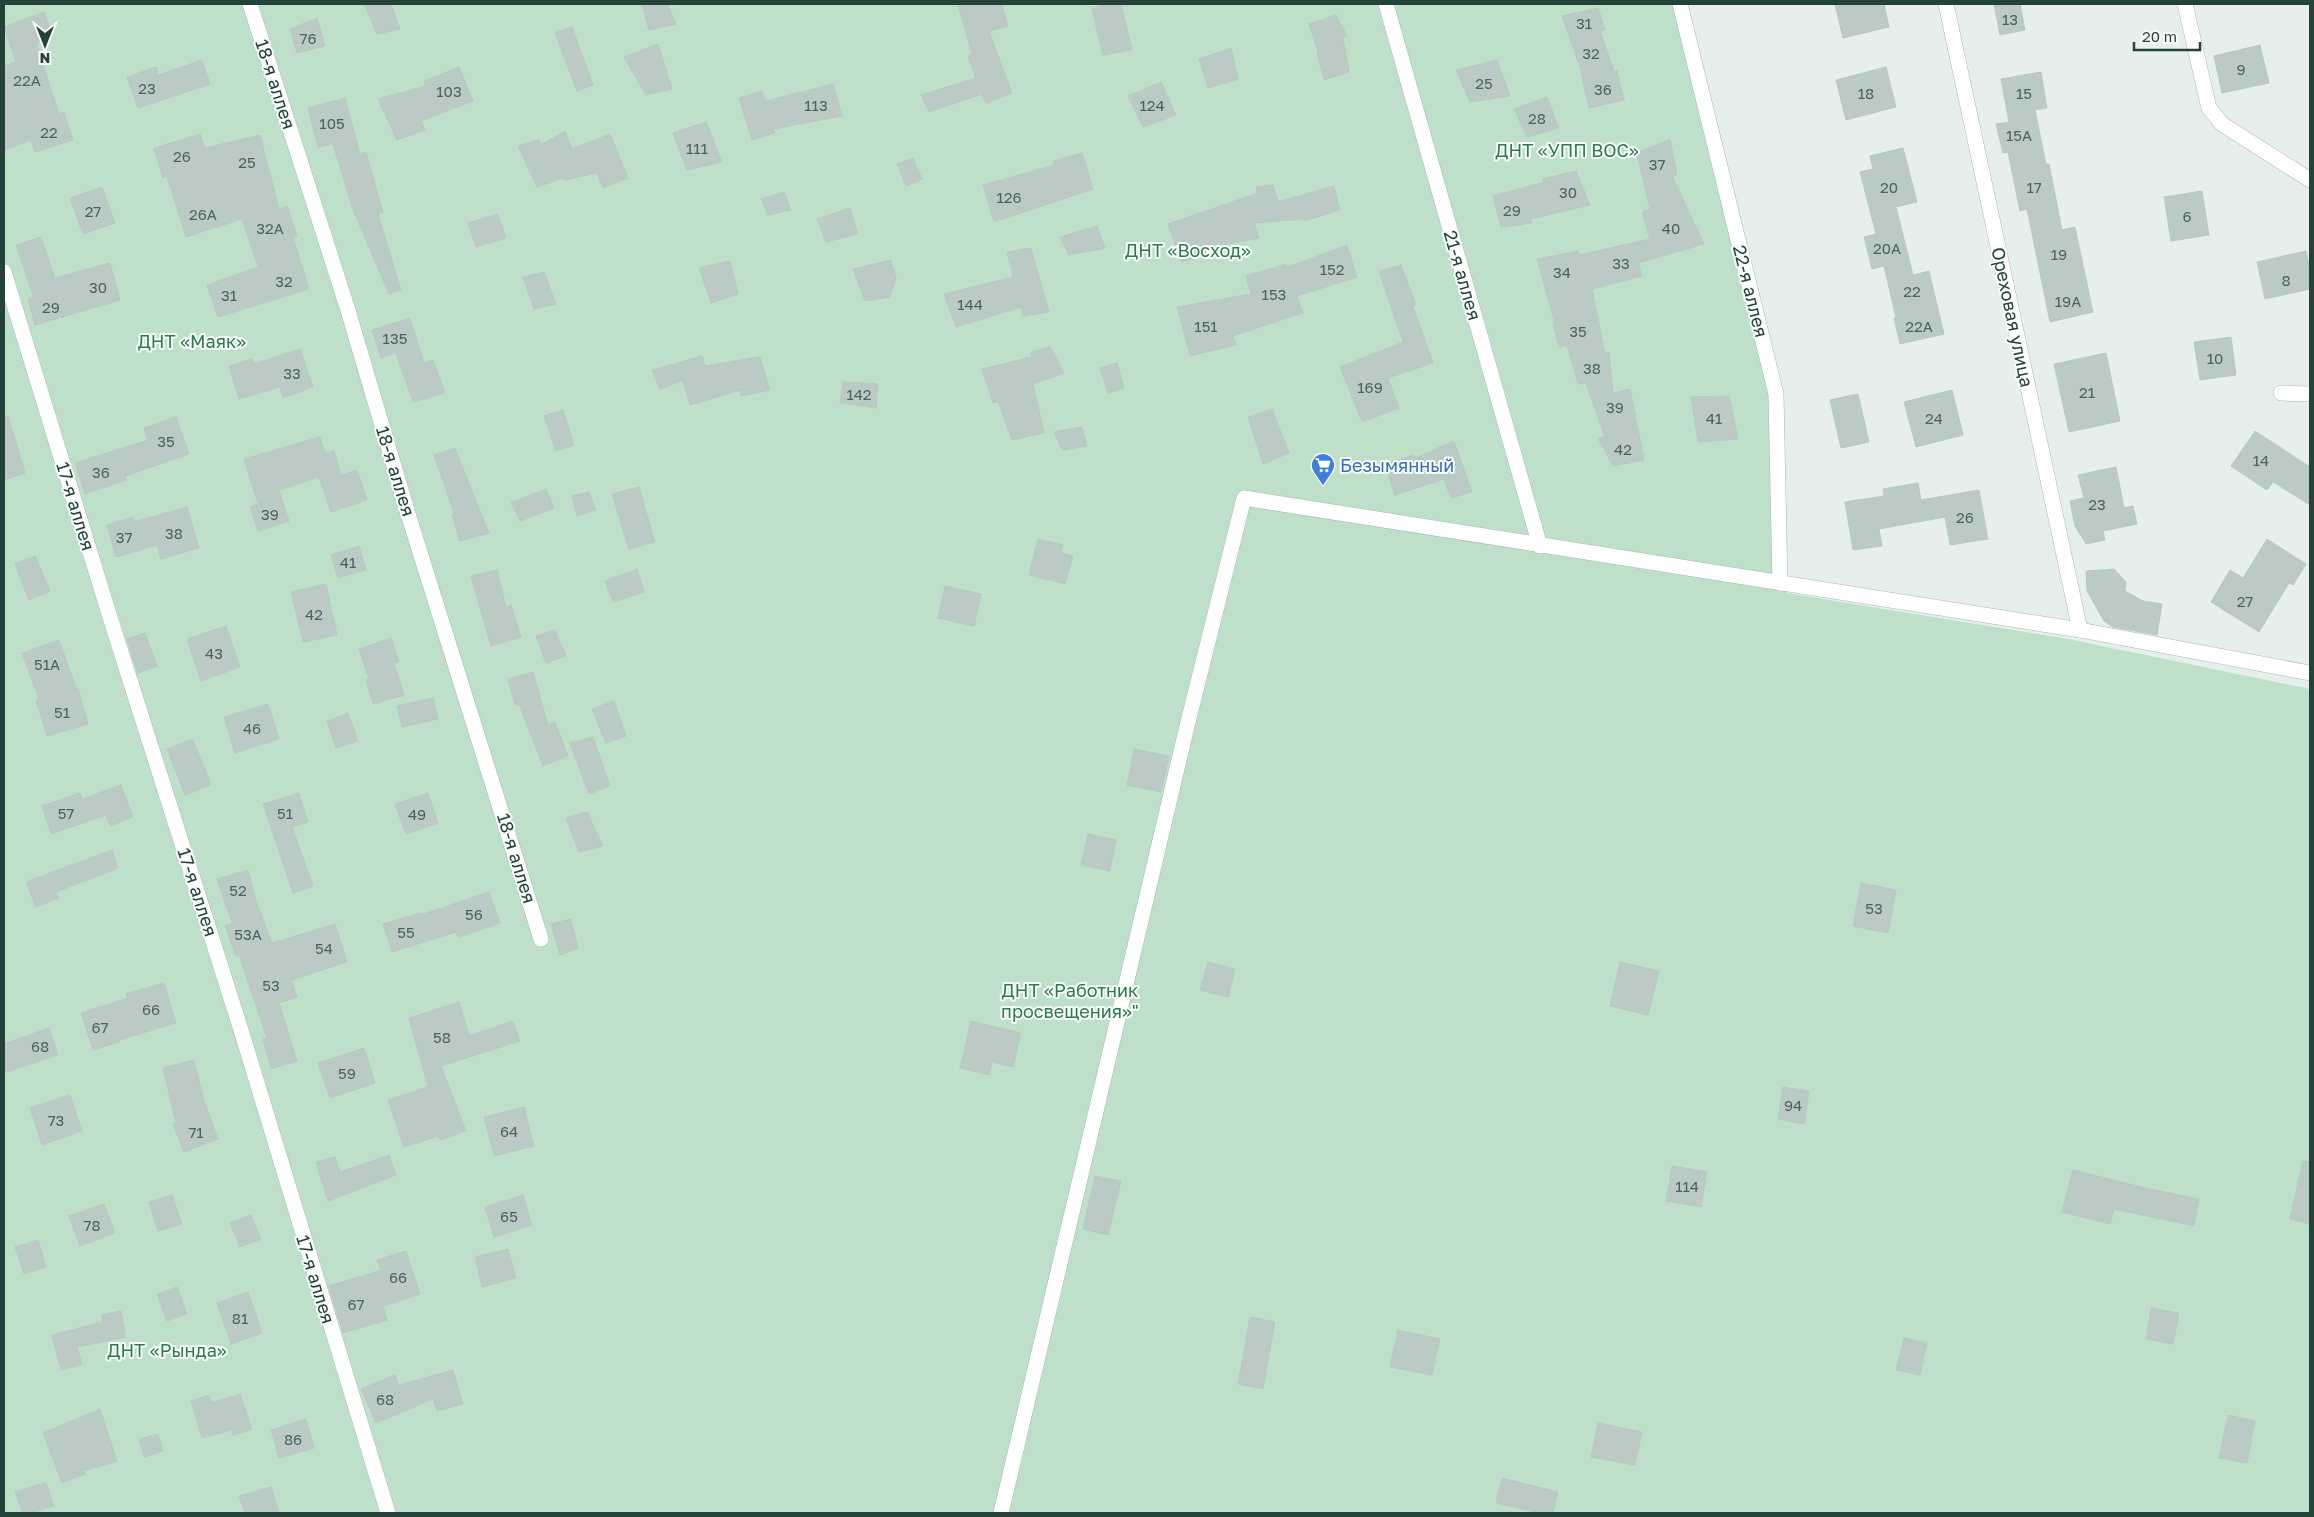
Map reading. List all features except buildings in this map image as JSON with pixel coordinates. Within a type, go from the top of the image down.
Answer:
[{"type":"street","name":"18-я аллея","points":[[250,4],[344,297],[409,516],[542,939]]},
{"type":"street","name":"21-я аллея","points":[[1386,4],[1540,546]]},
{"type":"street","name":"22-я аллея","points":[[1680,4],[1776,394],[1780,583]]},
{"type":"street","name":"Ореховая улица","points":[[1946,4],[2080,630]]},
{"type":"street","points":[[2185,4],[2209,108],[2222,124],[2310,180]]},
{"type":"street","name":"17-я аллея","points":[[4,272],[109,614],[242,1030],[388,1513]]},
{"type":"street","points":[[2281,393],[2310,394]]},
{"type":"street","points":[[1001,1513],[1186,731],[1244,498],[2080,630],[2310,674]]},
{"type":"green space","points":[[4,4],[1680,4],[1776,394],[1787,593],[2068,639],[2310,689],[2310,1513],[4,1513]]},
{"type":"place","name":"Безымянный","points":[[1323,486]]},
{"type":"park label","name":"ДНТ «УПП ВОС»","points":[[1567,150]]},
{"type":"park label","name":"ДНТ «Восход»","points":[[1188,250]]},
{"type":"park label","name":"ДНТ «Маяк»","points":[[192,341]]},
{"type":"park label","name":"ДНТ «Работник просвещения»\"","points":[[1070,1000]]},
{"type":"park label","name":"ДНТ «Рында»","points":[[167,1350]]}]
